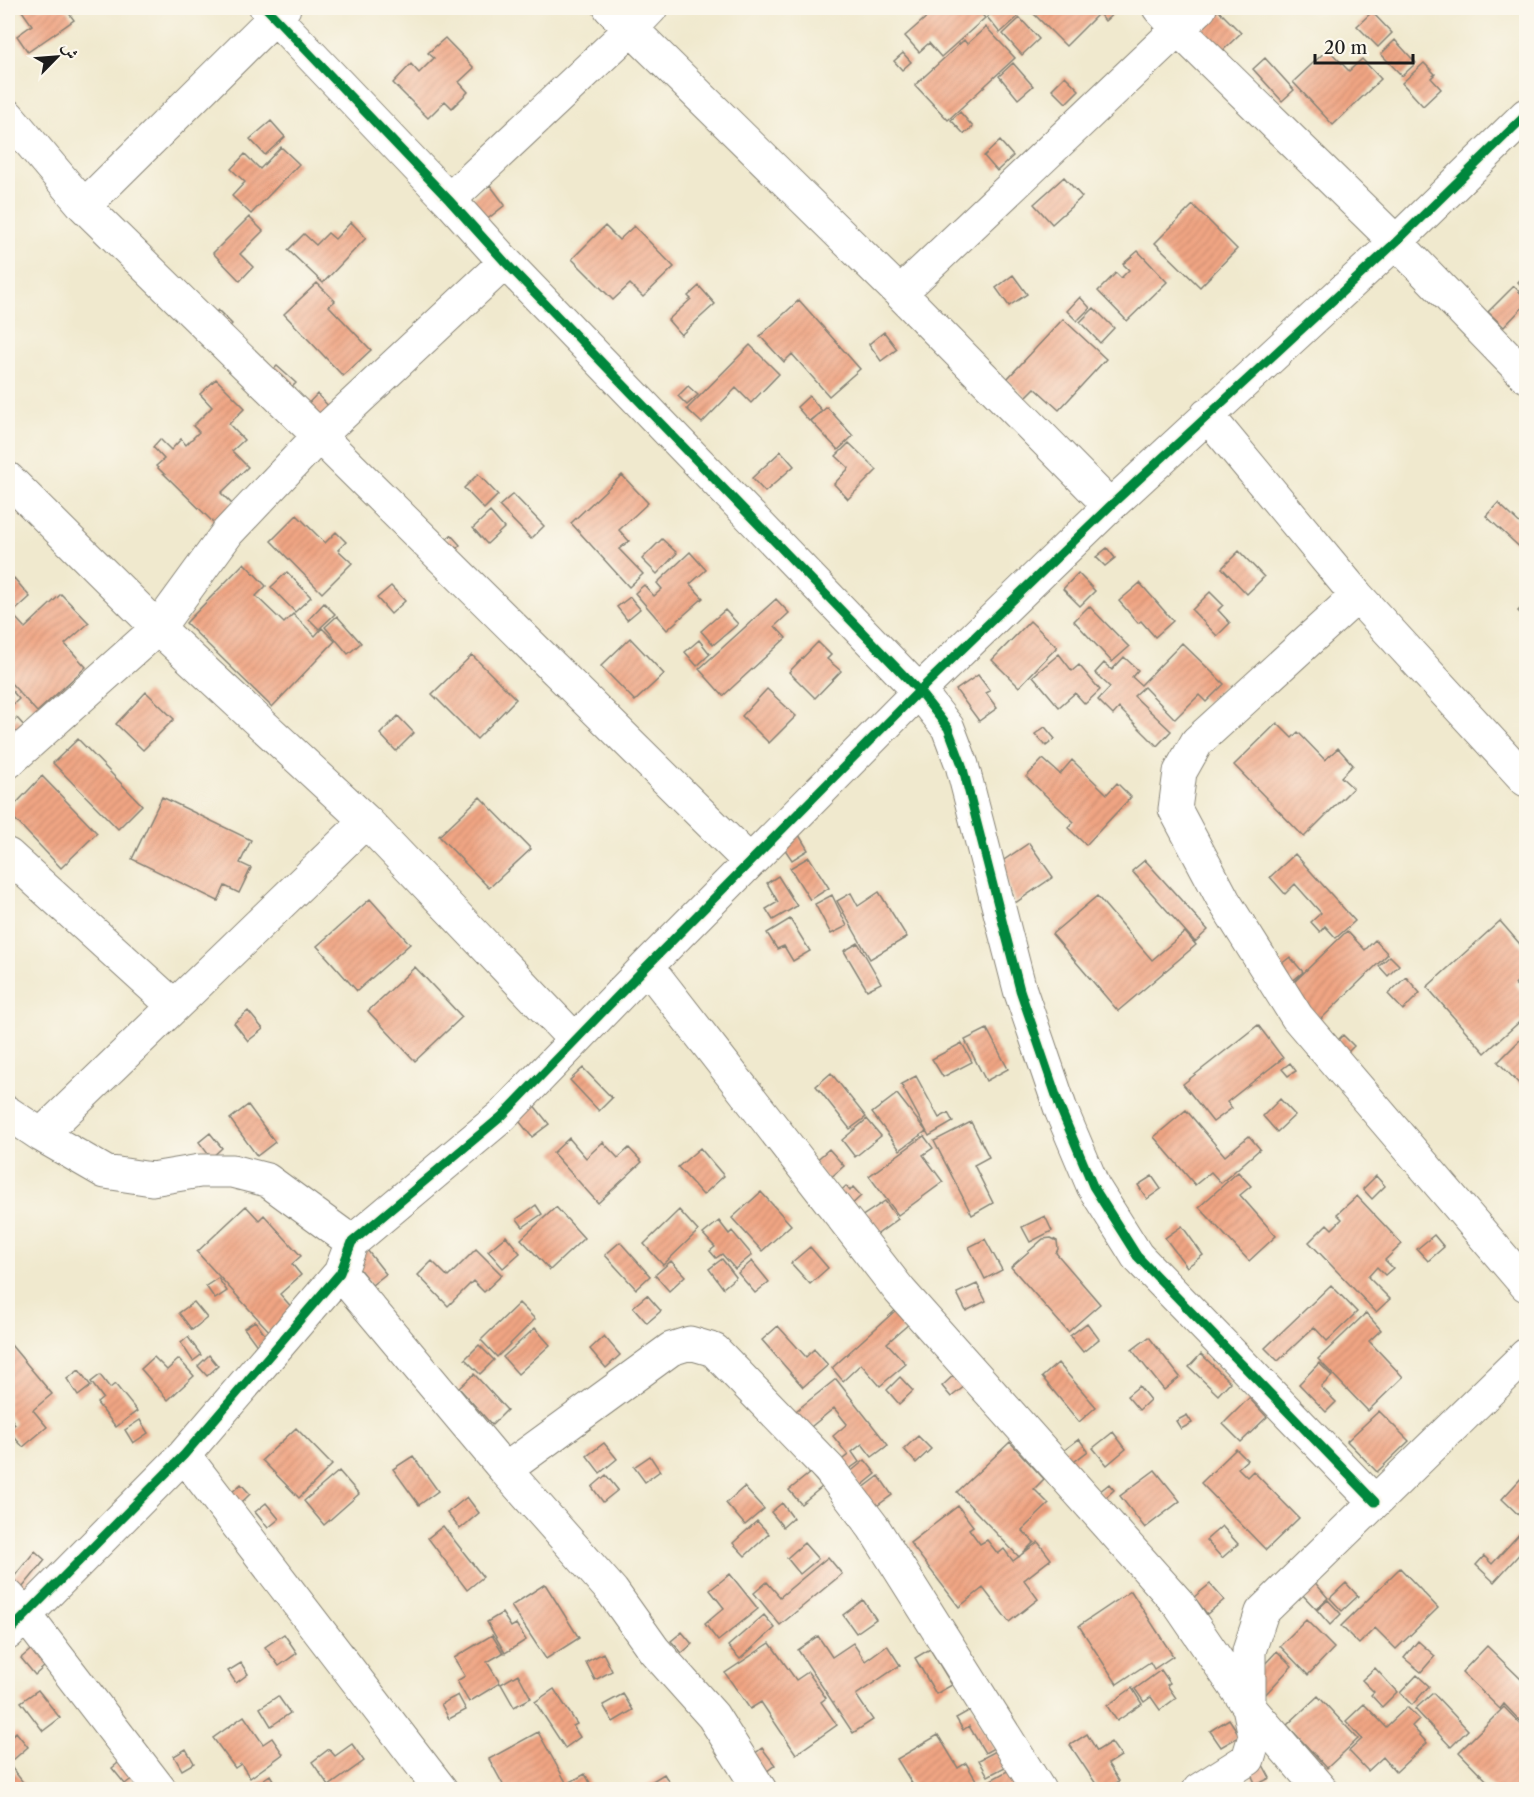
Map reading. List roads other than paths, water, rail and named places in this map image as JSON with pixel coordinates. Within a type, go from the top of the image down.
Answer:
[{"type":"street","points":[[84,206],[275,11],[505,262],[919,691],[948,728],[962,765],[1020,990],[1061,1110],[1093,1186],[1137,1256],[1375,1502]]},
{"type":"street","points":[[449,200],[631,15],[1110,506]]},
{"type":"street","points":[[900,293],[1179,15],[1527,375]]},
{"type":"street","points":[[160,1790],[14,1615],[184,1455],[339,1274],[352,1242],[502,1116],[919,691],[1110,506],[1396,242],[1527,115]]},
{"type":"street","points":[[8,116],[84,206],[750,862]]},
{"type":"street","points":[[8,762],[158,628],[228,532],[319,436],[505,262]]},
{"type":"street","points":[[1207,415],[1358,596],[1527,780]]},
{"type":"street","points":[[8,479],[158,628],[366,820],[575,1040]]},
{"type":"street","points":[[1358,596],[1197,742],[1179,772],[1175,809],[1224,901],[1297,1017],[1527,1284]]},
{"type":"street","points":[[41,1135],[366,820]]},
{"type":"street","points":[[8,855],[174,1006]]},
{"type":"street","points":[[647,966],[900,1291],[1178,1603],[1249,1707],[1321,1790]]},
{"type":"street","points":[[8,1113],[105,1172],[152,1179],[200,1171],[232,1171],[267,1180],[352,1242]]},
{"type":"street","points":[[339,1274],[505,1470],[612,1591],[654,1650],[713,1716],[760,1790]]},
{"type":"street","points":[[505,1470],[671,1349],[690,1343],[714,1350],[829,1469],[873,1527],[1039,1790]]},
{"type":"street","points":[[1198,1790],[1248,1759],[1255,1736],[1249,1707],[1249,1651],[1262,1612],[1527,1355]]},
{"type":"street","points":[[184,1455],[441,1790]]}]
